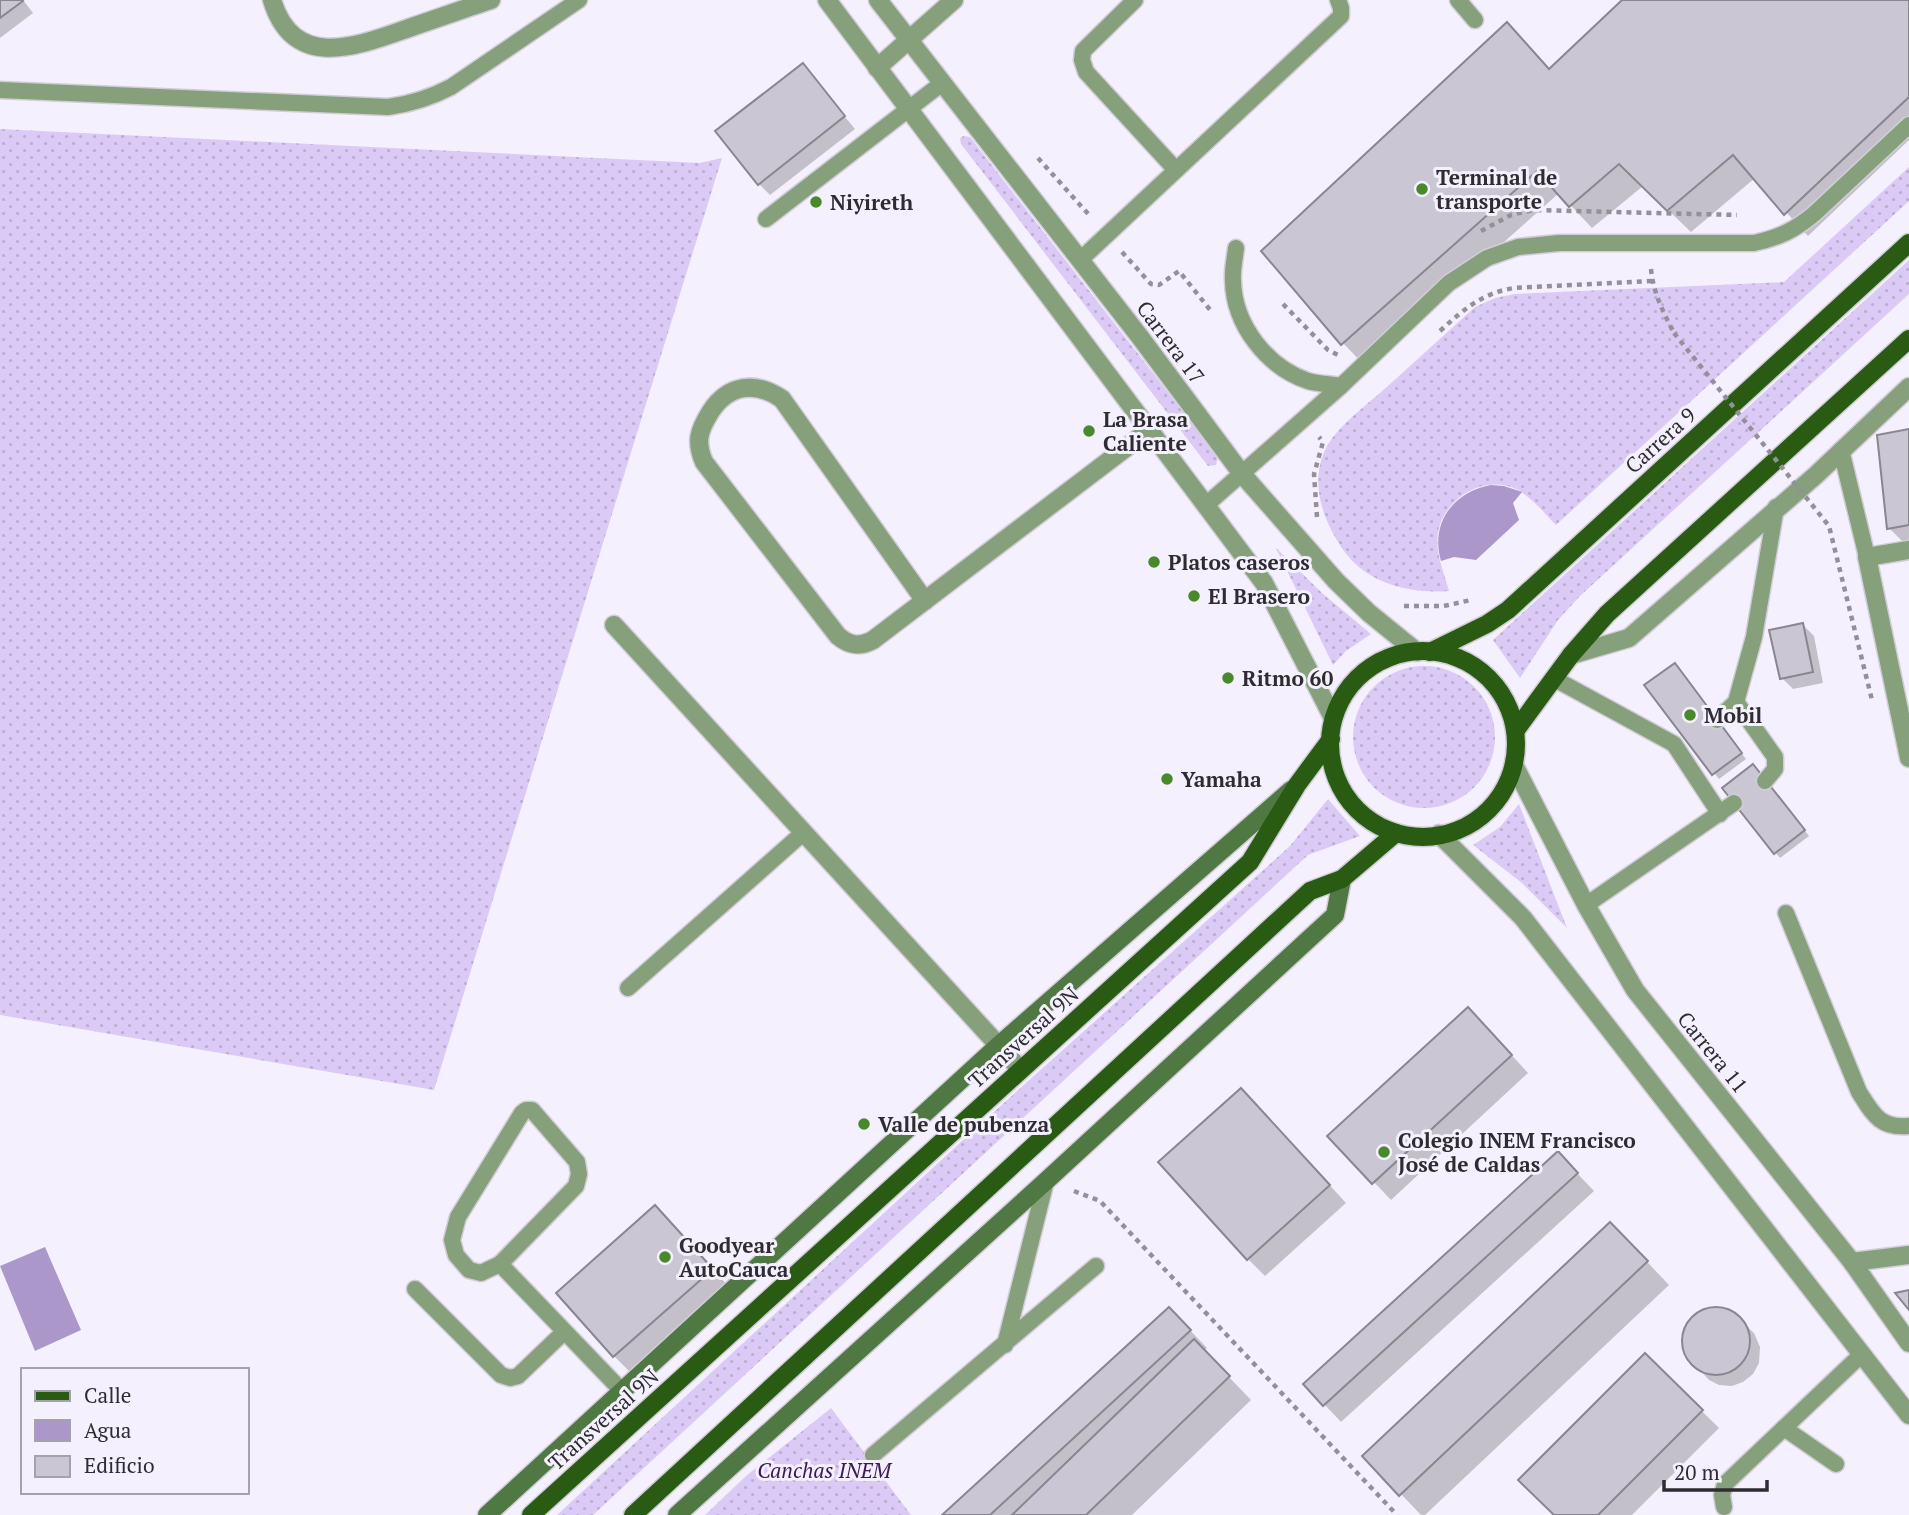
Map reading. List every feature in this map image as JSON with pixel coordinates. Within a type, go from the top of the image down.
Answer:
[{"type":"main road","name":"Carrera 9","points":[[1423,652],[1487,624],[1508,610],[1909,243]]},
{"type":"main road","points":[[1516,730],[1552,678],[1607,614],[1909,339]]},
{"type":"main road","points":[[1423,652],[1454,658],[1476,668],[1494,685],[1508,706],[1516,730],[1517,748],[1515,767],[1507,788],[1496,806],[1480,822],[1439,835],[1418,836],[1396,833],[1381,827],[1363,815],[1348,799],[1332,758],[1331,739],[1332,716],[1340,698],[1352,682],[1367,669],[1385,660],[1423,652]]},
{"type":"main road","name":"Transversal 9N","points":[[531,1515],[1250,862],[1297,785],[1331,739]]},
{"type":"main road","points":[[487,1515],[999,1045],[1297,785]]},
{"type":"main road","points":[[633,1515],[1310,891],[1342,878],[1396,833]]},
{"type":"main road","points":[[677,1515],[1335,915],[1342,878]]},
{"type":"street","points":[[272,0],[282,22],[295,36],[310,45],[331,49],[355,47],[491,0]]},
{"type":"street","points":[[827,0],[1264,583],[1332,716]]},
{"type":"street","name":"Carrera 17","points":[[878,0],[1242,474],[1336,581],[1369,613],[1423,652]]},
{"type":"street","points":[[877,68],[954,0]]},
{"type":"street","points":[[925,601],[782,398],[759,387],[748,386],[736,389],[717,402],[697,438],[698,449],[704,461],[838,636],[855,645],[865,644],[925,601],[1149,431]]},
{"type":"street","points":[[1571,655],[1629,638],[1776,507],[1816,475],[1909,387]]},
{"type":"street","points":[[1909,550],[1867,557],[1909,758]]},
{"type":"street","points":[[614,625],[1020,1069]]},
{"type":"street","name":"Carrera 11","points":[[1515,767],[1586,905],[1635,990],[1852,1262],[1909,1343]]},
{"type":"street","points":[[1439,835],[1523,918],[1909,1415]]},
{"type":"street","points":[[1852,1262],[1909,1255]]},
{"type":"lane","points":[[0,90],[388,107],[409,104],[430,98],[451,87],[579,0]]},
{"type":"lane","points":[[1135,0],[1083,51],[1082,60],[1086,72],[1176,170]]},
{"type":"lane","points":[[1080,260],[1341,16],[1342,8],[1338,0]]},
{"type":"lane","points":[[1458,0],[1475,20]]},
{"type":"lane","points":[[766,219],[941,84]]},
{"type":"lane","points":[[1206,505],[1341,386],[1449,283],[1487,258],[1518,247],[1559,243],[1754,243],[1777,238],[1798,228],[1909,125]]},
{"type":"lane","points":[[1236,248],[1233,281],[1239,313],[1255,343],[1279,366],[1308,381],[1341,386]]},
{"type":"lane","points":[[1841,450],[1867,557]]},
{"type":"lane","points":[[1717,720],[1736,702],[1754,637],[1776,507]]},
{"type":"lane","points":[[1552,678],[1680,743],[1720,814]]},
{"type":"lane","points":[[1736,702],[1775,757],[1775,769],[1765,781]]},
{"type":"lane","points":[[1586,905],[1734,803]]},
{"type":"lane","points":[[628,988],[804,832]]},
{"type":"lane","points":[[1786,913],[1859,1092],[1875,1118],[1896,1128],[1909,1126]]},
{"type":"lane","points":[[533,1110],[576,1162],[579,1174],[576,1186],[500,1264],[481,1273],[469,1270],[456,1255],[452,1240],[458,1217],[522,1113],[533,1110]]},
{"type":"lane","points":[[1005,1345],[1046,1181]]},
{"type":"lane","points":[[500,1264],[622,1391]]},
{"type":"lane","points":[[873,1455],[1096,1266]]},
{"type":"lane","points":[[415,1289],[502,1375],[510,1378],[518,1376],[564,1332]]},
{"type":"lane","points":[[1724,1507],[1722,1495],[1725,1484],[1862,1354]]},
{"type":"lane","points":[[1784,1428],[1836,1464]]},
{"type":"path","points":[[1645,212],[1653,281],[1661,308],[1674,333],[1829,526],[1872,700]]},
{"type":"path","points":[[1435,335],[1465,308],[1493,292],[1514,288],[1653,281]]},
{"type":"path","points":[[1323,442],[1327,436]]},
{"type":"path","points":[[1046,1181],[1100,1201],[1397,1515]]},
{"type":"green space","points":[[0,129],[700,163],[722,158],[434,1090],[0,1015]]},
{"type":"green space","points":[[963,136],[970,137],[1218,457],[1216,465],[1208,466],[961,144],[960,139]]},
{"type":"green space","points":[[1909,167],[1909,201],[1556,525],[1530,499],[1508,486],[1495,485],[1469,491],[1448,509],[1438,533],[1439,555],[1449,591],[1420,591],[1377,579],[1365,572],[1344,551],[1328,524],[1319,495],[1320,465],[1325,451],[1345,423],[1475,307],[1495,298],[1515,294],[1784,282]]},
{"type":"green space","points":[[1909,260],[1909,294],[1580,596],[1558,620],[1520,678],[1493,640]]},
{"type":"green space","points":[[1276,548],[1322,593],[1371,634],[1346,651],[1333,665]]},
{"type":"green space","points":[[1424,666],[1451,671],[1474,687],[1490,710],[1495,737],[1490,764],[1474,787],[1451,803],[1424,808],[1397,803],[1374,787],[1358,764],[1353,737],[1358,710],[1374,687],[1397,671]]},
{"type":"green space","points":[[1328,799],[1360,836],[1308,855],[593,1515],[557,1515],[976,1128],[1290,846]]},
{"type":"green space","points":[[1519,804],[1567,928],[1522,883],[1473,845],[1500,827]]},
{"type":"green space","name":"Canchas INEM","points":[[831,1408],[911,1515],[705,1515],[746,1476]]},
{"type":"water","points":[[1491,485],[1522,492],[1513,503],[1519,520],[1476,560],[1454,557],[1441,561],[1439,534],[1448,511],[1466,494]]},
{"type":"water","points":[[45,1247],[81,1330],[35,1351],[0,1266]]},
{"type":"building","points":[[0,0],[22,0],[23,1],[0,18]]},
{"type":"building","name":"Terminal de transporte","points":[[1622,0],[1909,0],[1909,97],[1784,215],[1733,155],[1667,211],[1619,164],[1569,207],[1537,171],[1341,345],[1261,251],[1507,22],[1549,69]]},
{"type":"building","points":[[803,63],[845,116],[758,185],[715,131]]},
{"type":"building","points":[[1909,429],[1909,525],[1887,529],[1877,435]]},
{"type":"building","points":[[1803,623],[1813,672],[1780,679],[1769,630]]},
{"type":"building","name":"Mobil","points":[[1675,663],[1742,753],[1712,775],[1644,685]]},
{"type":"building","name":"Mobil","points":[[1753,764],[1805,830],[1774,854],[1722,788]]},
{"type":"building","points":[[1468,1007],[1512,1055],[1372,1184],[1327,1136]]},
{"type":"building","points":[[1241,1088],[1330,1185],[1247,1260],[1158,1162]]},
{"type":"building","points":[[1558,1151],[1578,1173],[1323,1406],[1303,1384]]},
{"type":"building","points":[[655,1205],[713,1269],[613,1357],[556,1293]]},
{"type":"building","points":[[1610,1222],[1648,1261],[1399,1496],[1362,1456]]},
{"type":"building","points":[[1909,1290],[1909,1310],[1895,1293]]},
{"type":"building","points":[[1169,1307],[1191,1330],[990,1515],[942,1515]]},
{"type":"building","points":[[1709,1307],[1723,1307],[1735,1312],[1745,1322],[1750,1341],[1745,1360],[1735,1370],[1723,1375],[1709,1375],[1697,1370],[1687,1360],[1682,1348],[1682,1334],[1687,1322],[1697,1312]]},
{"type":"building","points":[[1194,1339],[1230,1376],[1086,1515],[1012,1515]]},
{"type":"building","points":[[1645,1353],[1703,1410],[1598,1515],[1554,1515],[1518,1480]]},
{"type":"place","name":"Terminal de transporte","points":[[1422,189]]},
{"type":"place","name":"Niyireth","points":[[816,202]]},
{"type":"place","name":"La Brasa Caliente","points":[[1089,431]]},
{"type":"place","name":"Platos caseros","points":[[1154,562]]},
{"type":"place","name":"El Brasero","points":[[1194,596]]},
{"type":"place","name":"Ritmo 60","points":[[1228,678]]},
{"type":"place","name":"Mobil","points":[[1690,715]]},
{"type":"place","name":"Yamaha","points":[[1167,779]]},
{"type":"place","name":"Valle de pubenza","points":[[864,1124]]},
{"type":"place","name":"Colegio INEM Francisco José de Caldas","points":[[1384,1152]]},
{"type":"place","name":"Goodyear AutoCauca","points":[[665,1257]]}]
